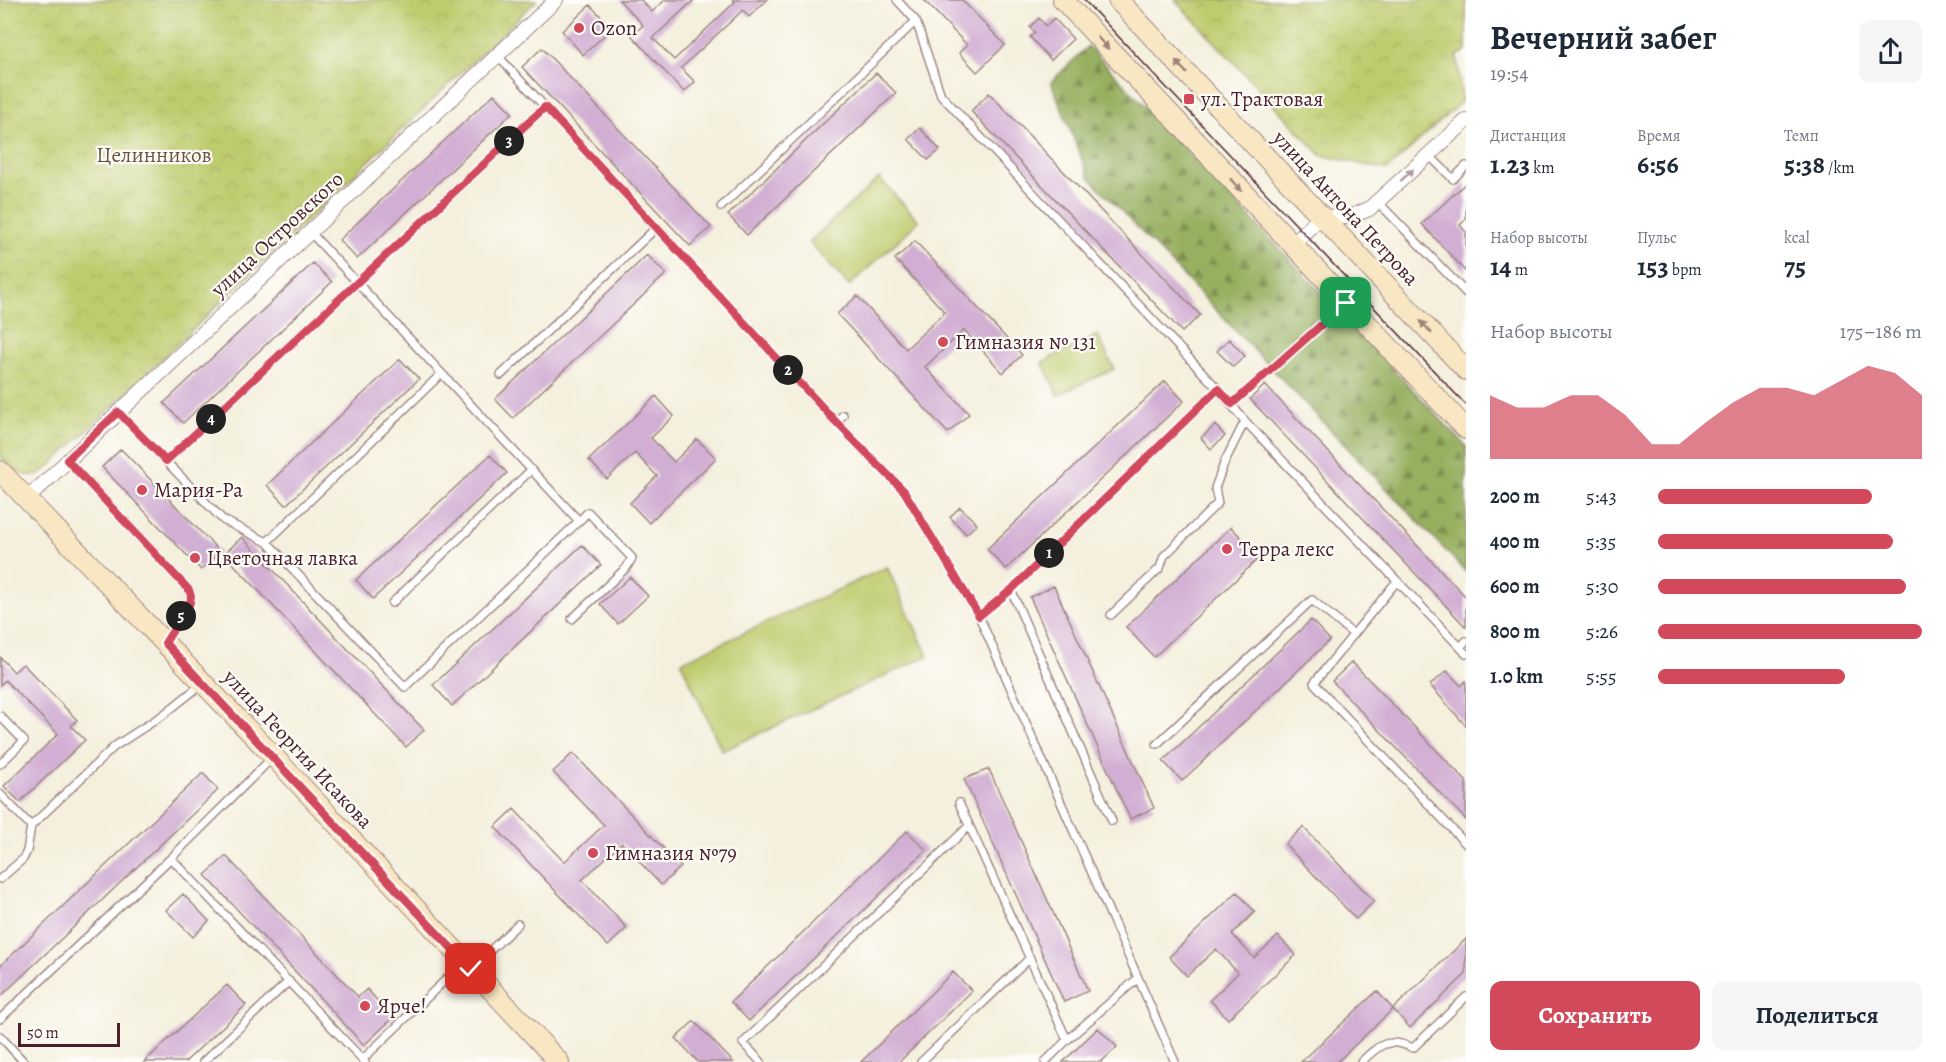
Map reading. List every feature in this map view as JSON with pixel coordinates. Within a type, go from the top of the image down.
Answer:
[{"type":"main road","points":[[1063,0],[1466,429]]},
{"type":"main road","name":"улица Антона Петрова","points":[[1118,0],[1466,370]]},
{"type":"main road","name":"улица Георгия Исакова","points":[[0,471],[274,757],[559,1062]]},
{"type":"street","name":"улица Островского","points":[[27,499],[556,0]]},
{"type":"street","points":[[1291,245],[1321,217],[1349,217],[1369,209],[1466,121]]},
{"type":"lane","points":[[897,0],[916,21],[941,95],[1466,654]]},
{"type":"lane","points":[[721,207],[916,21]]},
{"type":"lane","points":[[497,55],[836,422],[904,491],[979,616],[1174,1062]]},
{"type":"lane","points":[[166,461],[545,107]]},
{"type":"lane","points":[[1429,155],[1453,179],[1466,166]]},
{"type":"lane","points":[[1378,202],[1466,293]]},
{"type":"lane","points":[[501,375],[656,228]]},
{"type":"lane","points":[[310,232],[579,521]]},
{"type":"lane","points":[[1232,404],[1346,303]]},
{"type":"lane","points":[[267,542],[441,374]]},
{"type":"lane","points":[[979,616],[1011,590],[1218,389]]},
{"type":"lane","points":[[118,412],[223,520],[267,542],[405,687],[588,512],[632,558],[627,567],[572,619]]},
{"type":"lane","points":[[836,422],[843,415]]},
{"type":"lane","points":[[1111,615],[1160,568],[1164,556],[1218,503],[1215,488],[1225,460],[1245,421]]},
{"type":"lane","points":[[67,460],[189,590],[190,603],[165,643]]},
{"type":"lane","points":[[392,603],[531,470]]},
{"type":"lane","points":[[1397,581],[1314,683],[1466,844]]},
{"type":"lane","points":[[1011,590],[1112,821]]},
{"type":"lane","points":[[1157,744],[1312,600],[1353,634]]},
{"type":"lane","points":[[1460,647],[1466,640]]},
{"type":"lane","points":[[0,879],[23,859],[27,851],[31,826],[115,746],[163,715],[203,683]]},
{"type":"lane","points":[[0,716],[24,741],[0,764]]},
{"type":"lane","points":[[0,1019],[171,858],[274,757]]},
{"type":"lane","points":[[0,794],[31,826]]},
{"type":"lane","points":[[959,803],[1068,1040]]},
{"type":"lane","points":[[761,1062],[742,1043],[969,826]]},
{"type":"lane","points":[[171,858],[364,1061],[468,966],[518,924]]},
{"type":"lane","points":[[921,1062],[1030,958]]},
{"type":"lane","points":[[1045,1062],[1137,979]]},
{"type":"lane","points":[[202,1062],[289,981]]},
{"type":"lane","points":[[1361,1062],[1378,1046],[1396,1041],[1413,1048],[1466,997]]},
{"type":"lane","points":[[0,1036],[24,1062]]},
{"type":"green space","name":"Целинников","points":[[0,0],[537,0],[49,467],[35,475],[29,475],[17,471],[0,456]]},
{"type":"green space","points":[[1175,0],[1466,0],[1466,51],[1457,56],[1462,101],[1387,170],[1321,155]]},
{"type":"green space","points":[[1088,46],[1466,446],[1466,572],[1089,177],[1051,82]]},
{"type":"green space","points":[[879,178],[919,221],[849,286],[809,242]]},
{"type":"green space","points":[[1098,335],[1114,369],[1058,395],[1042,362]]},
{"type":"green space","points":[[887,567],[928,656],[722,751],[681,662]]},
{"type":"building","points":[[619,0],[641,0],[652,12],[665,0],[694,0],[653,38],[674,60],[735,2],[733,0],[767,0],[749,17],[743,10],[681,68],[695,82],[684,92],[632,36],[643,25]]},
{"type":"building","points":[[924,0],[962,0],[1005,45],[977,72],[959,53],[967,45]]},
{"type":"building","points":[[590,5],[612,28],[583,55],[562,31]]},
{"type":"building","points":[[1039,18],[1046,26],[1054,18],[1073,39],[1051,60],[1030,37],[1035,33],[1030,27]]},
{"type":"building","points":[[542,48],[711,227],[690,246],[522,67]]},
{"type":"building","points":[[876,73],[896,93],[747,235],[728,215]]},
{"type":"building","points":[[989,93],[1200,315],[1182,332],[971,111]]},
{"type":"building","points":[[494,94],[512,113],[357,259],[339,240]]},
{"type":"building","points":[[920,128],[940,150],[928,160],[908,139]]},
{"type":"building","points":[[1466,183],[1466,219],[1460,225],[1466,232],[1466,272],[1422,224]]},
{"type":"building","points":[[915,241],[1022,355],[1003,373],[964,330],[925,367],[969,414],[948,433],[837,314],[857,296],[906,349],[945,312],[895,259]]},
{"type":"building","points":[[647,255],[666,274],[513,418],[495,399]]},
{"type":"building","points":[[313,263],[332,282],[183,423],[164,403]]},
{"type":"building","points":[[1229,339],[1245,356],[1233,367],[1217,351]]},
{"type":"building","points":[[400,359],[419,379],[286,505],[267,485]]},
{"type":"building","points":[[1165,381],[1184,401],[1006,569],[987,549]]},
{"type":"building","points":[[1265,385],[1466,597],[1466,627],[1250,399]]},
{"type":"building","points":[[656,396],[674,416],[651,438],[674,462],[697,439],[716,458],[649,523],[630,503],[657,476],[635,453],[607,479],[589,460]]},
{"type":"building","points":[[1215,425],[1225,436],[1211,449],[1201,438]]},
{"type":"building","points":[[121,449],[220,552],[201,570],[102,467]]},
{"type":"building","points":[[490,455],[507,473],[373,599],[356,580]]},
{"type":"building","points":[[960,507],[977,524],[966,534],[950,517]]},
{"type":"building","points":[[1231,527],[1260,557],[1154,657],[1126,627]]},
{"type":"building","points":[[242,537],[424,730],[406,747],[224,554]]},
{"type":"building","points":[[582,545],[601,565],[452,706],[433,685]]},
{"type":"building","points":[[630,577],[648,596],[618,624],[600,604]]},
{"type":"building","points":[[1054,586],[1154,808],[1130,819],[1030,597]]},
{"type":"building","points":[[1311,620],[1330,640],[1182,781],[1163,761]]},
{"type":"building","points":[[0,657],[14,672],[23,664],[77,720],[71,726],[85,740],[20,802],[4,786],[58,734],[5,680],[0,685]]},
{"type":"building","points":[[1352,662],[1466,781],[1466,820],[1332,681]]},
{"type":"building","points":[[1447,671],[1461,686],[1466,681],[1466,726],[1430,685]]},
{"type":"building","name":"Гимназия №79","points":[[573,753],[681,867],[661,885],[622,843],[582,880],[627,928],[608,946],[495,827],[514,809],[564,862],[604,825],[553,772]]},
{"type":"building","points":[[989,769],[1088,991],[1064,1002],[964,779]]},
{"type":"building","points":[[203,773],[218,790],[0,997],[0,966]]},
{"type":"building","points":[[1303,827],[1374,901],[1356,919],[1285,844]]},
{"type":"building","points":[[907,831],[926,850],[749,1021],[731,1002]]},
{"type":"building","points":[[226,856],[358,997],[367,989],[393,1018],[364,1045],[205,875]]},
{"type":"building","points":[[1237,892],[1255,912],[1232,934],[1254,958],[1278,936],[1296,955],[1228,1019],[1210,1000],[1238,973],[1216,949],[1187,976],[1169,957]]},
{"type":"building","points":[[183,894],[209,921],[193,937],[166,910]]},
{"type":"building","points":[[1466,939],[1466,974],[1410,1028],[1393,1009]]},
{"type":"building","points":[[953,972],[972,991],[899,1062],[861,1062]]},
{"type":"building","points":[[227,985],[246,1005],[185,1062],[144,1062]]},
{"type":"building","points":[[1377,991],[1393,1009],[1337,1062],[1301,1062]]},
{"type":"building","points":[[694,1021],[733,1062],[698,1062],[676,1038]]},
{"type":"building","points":[[1098,1028],[1117,1047],[1101,1062],[1063,1062]]},
{"type":"tram line","points":[[1084,0],[1466,405]]},
{"type":"place","name":"Ozon","points":[[579,28]]},
{"type":"place","name":"ул. Трактовая","points":[[1189,99]]},
{"type":"place","name":"Гимназия № 131","points":[[943,342]]},
{"type":"place","name":"Мария-Ра","points":[[142,490]]},
{"type":"place","name":"Терра лекс","points":[[1227,549]]},
{"type":"place","name":"Цветочная лавка","points":[[195,558]]},
{"type":"place","name":"Гимназия №79","points":[[593,853]]},
{"type":"place","name":"Ярче!","points":[[365,1006]]},
{"type":"route","points":[[471,969],[165,643],[190,603],[189,590],[67,460],[118,412],[166,461],[545,107],[836,422],[904,491],[979,616],[1011,590],[1218,389],[1232,404],[1346,303]]}]
